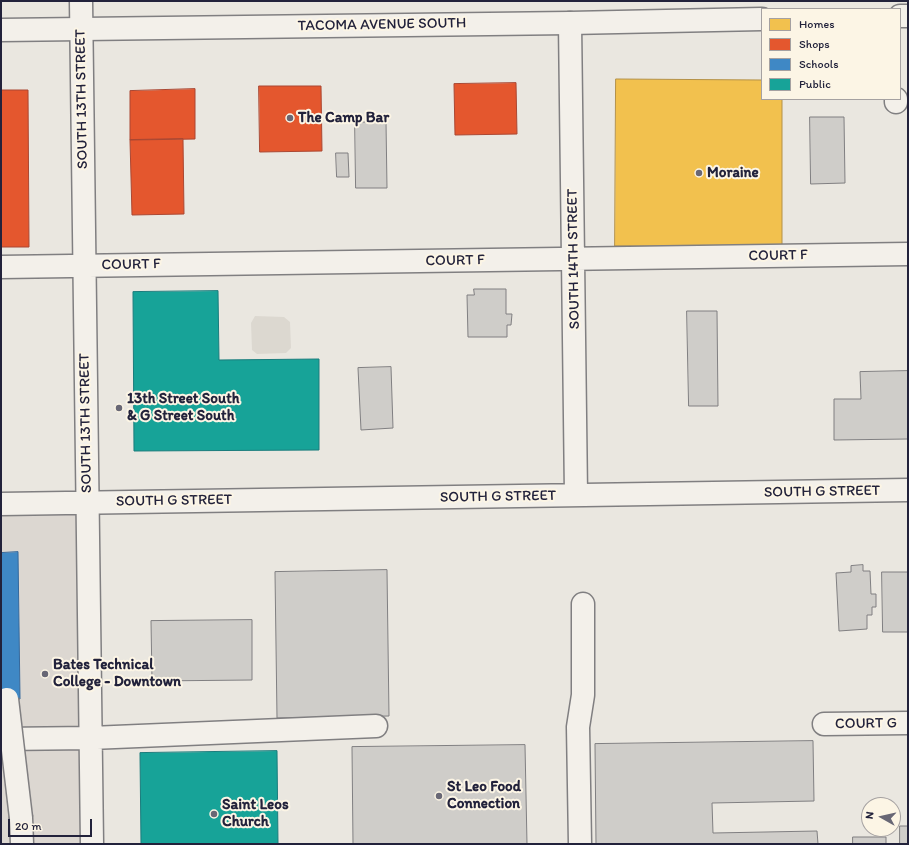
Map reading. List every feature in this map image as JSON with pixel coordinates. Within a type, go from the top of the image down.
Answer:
[{"type":"street","name":"SOUTH 13TH STREET","points":[[81,1],[92,844]]},
{"type":"street","name":"TACOMA AVENUE SOUTH","points":[[1,30],[570,23],[761,19]]},
{"type":"street","name":"SOUTH 14TH STREET","points":[[570,23],[576,496]]},
{"type":"street","name":"COURT F","points":[[1,267],[908,254]]},
{"type":"street","name":"SOUTH G STREET","points":[[1,504],[908,490]]},
{"type":"street","points":[[580,844],[578,727],[583,695],[583,604]]},
{"type":"street","points":[[7,699],[21,818],[22,844]]},
{"type":"street","name":"COURT G","points":[[824,724],[908,723]]},
{"type":"street","points":[[1,739],[91,738],[376,726]]},
{"type":"shaded area","points":[[255,316],[284,317],[290,322],[291,348],[286,353],[257,354],[252,350],[251,323]]},
{"type":"shaded area","name":"Bates Technical College - Downtown","points":[[87,502],[92,844],[1,844],[1,504]]},
{"type":"building: Homes","name":"Moraine","points":[[616,79],[761,80],[761,100],[782,100],[782,247],[615,246]]},
{"type":"building: Shops","points":[[516,83],[517,134],[455,135],[454,84]]},
{"type":"building: Shops","name":"The Camp Bar","points":[[259,86],[321,86],[322,151],[260,152]]},
{"type":"building: Shops","points":[[195,89],[195,139],[130,140],[130,91]]},
{"type":"building: Shops","points":[[1,90],[28,90],[29,247],[1,247]]},
{"type":"building: Shops","points":[[183,139],[184,214],[132,215],[130,140]]},
{"type":"building: Schools","points":[[18,552],[20,699],[1,699],[1,553]]},
{"type":"building: Public","points":[[218,291],[219,360],[319,359],[319,450],[134,451],[133,292]]},
{"type":"building: Public","points":[[277,751],[278,844],[141,844],[140,753]]},
{"type":"building: Other","points":[[810,117],[844,117],[845,183],[811,184]]},
{"type":"building: Other","points":[[355,122],[386,122],[387,188],[356,188]]},
{"type":"building: Other","points":[[336,153],[348,153],[349,177],[337,177]]},
{"type":"building: Other","points":[[474,289],[506,289],[506,314],[512,314],[511,325],[507,325],[507,337],[468,337],[467,295],[474,295]]},
{"type":"building: Other","points":[[687,311],[717,311],[718,406],[689,406]]},
{"type":"building: Other","points":[[391,367],[393,428],[361,430],[358,368]]},
{"type":"building: Other","points":[[908,371],[908,439],[834,440],[834,399],[861,399],[860,372]]},
{"type":"building: Other","points":[[863,565],[863,571],[870,571],[871,594],[876,594],[876,607],[872,607],[872,615],[867,615],[867,629],[839,631],[836,573],[851,572],[851,566]]},
{"type":"building: Other","points":[[387,570],[389,716],[277,718],[275,572]]},
{"type":"building: Other","points":[[882,572],[908,572],[908,632],[883,632]]},
{"type":"building: Other","points":[[252,620],[252,680],[152,681],[151,621]]},
{"type":"building: Other","points":[[813,741],[814,801],[712,803],[713,833],[817,831],[818,844],[596,844],[595,744]]},
{"type":"building: Other","name":"St Leo Food Connection","points":[[525,745],[527,844],[353,844],[352,747]]},
{"type":"building: Other","points":[[901,826],[908,826],[908,844],[900,844]]},
{"type":"building: Other","points":[[853,837],[886,837],[886,844],[853,844]]},
{"type":"place","name":"The Camp Bar","points":[[290,118]]},
{"type":"place","name":"Moraine","points":[[699,173]]},
{"type":"place","name":"13th Street South & G Street South","points":[[119,408]]},
{"type":"place","name":"Bates Technical College - Downtown","points":[[45,674]]},
{"type":"place","name":"St Leo Food Connection","points":[[439,796]]},
{"type":"place","name":"Saint Leos Church","points":[[214,814]]}]
